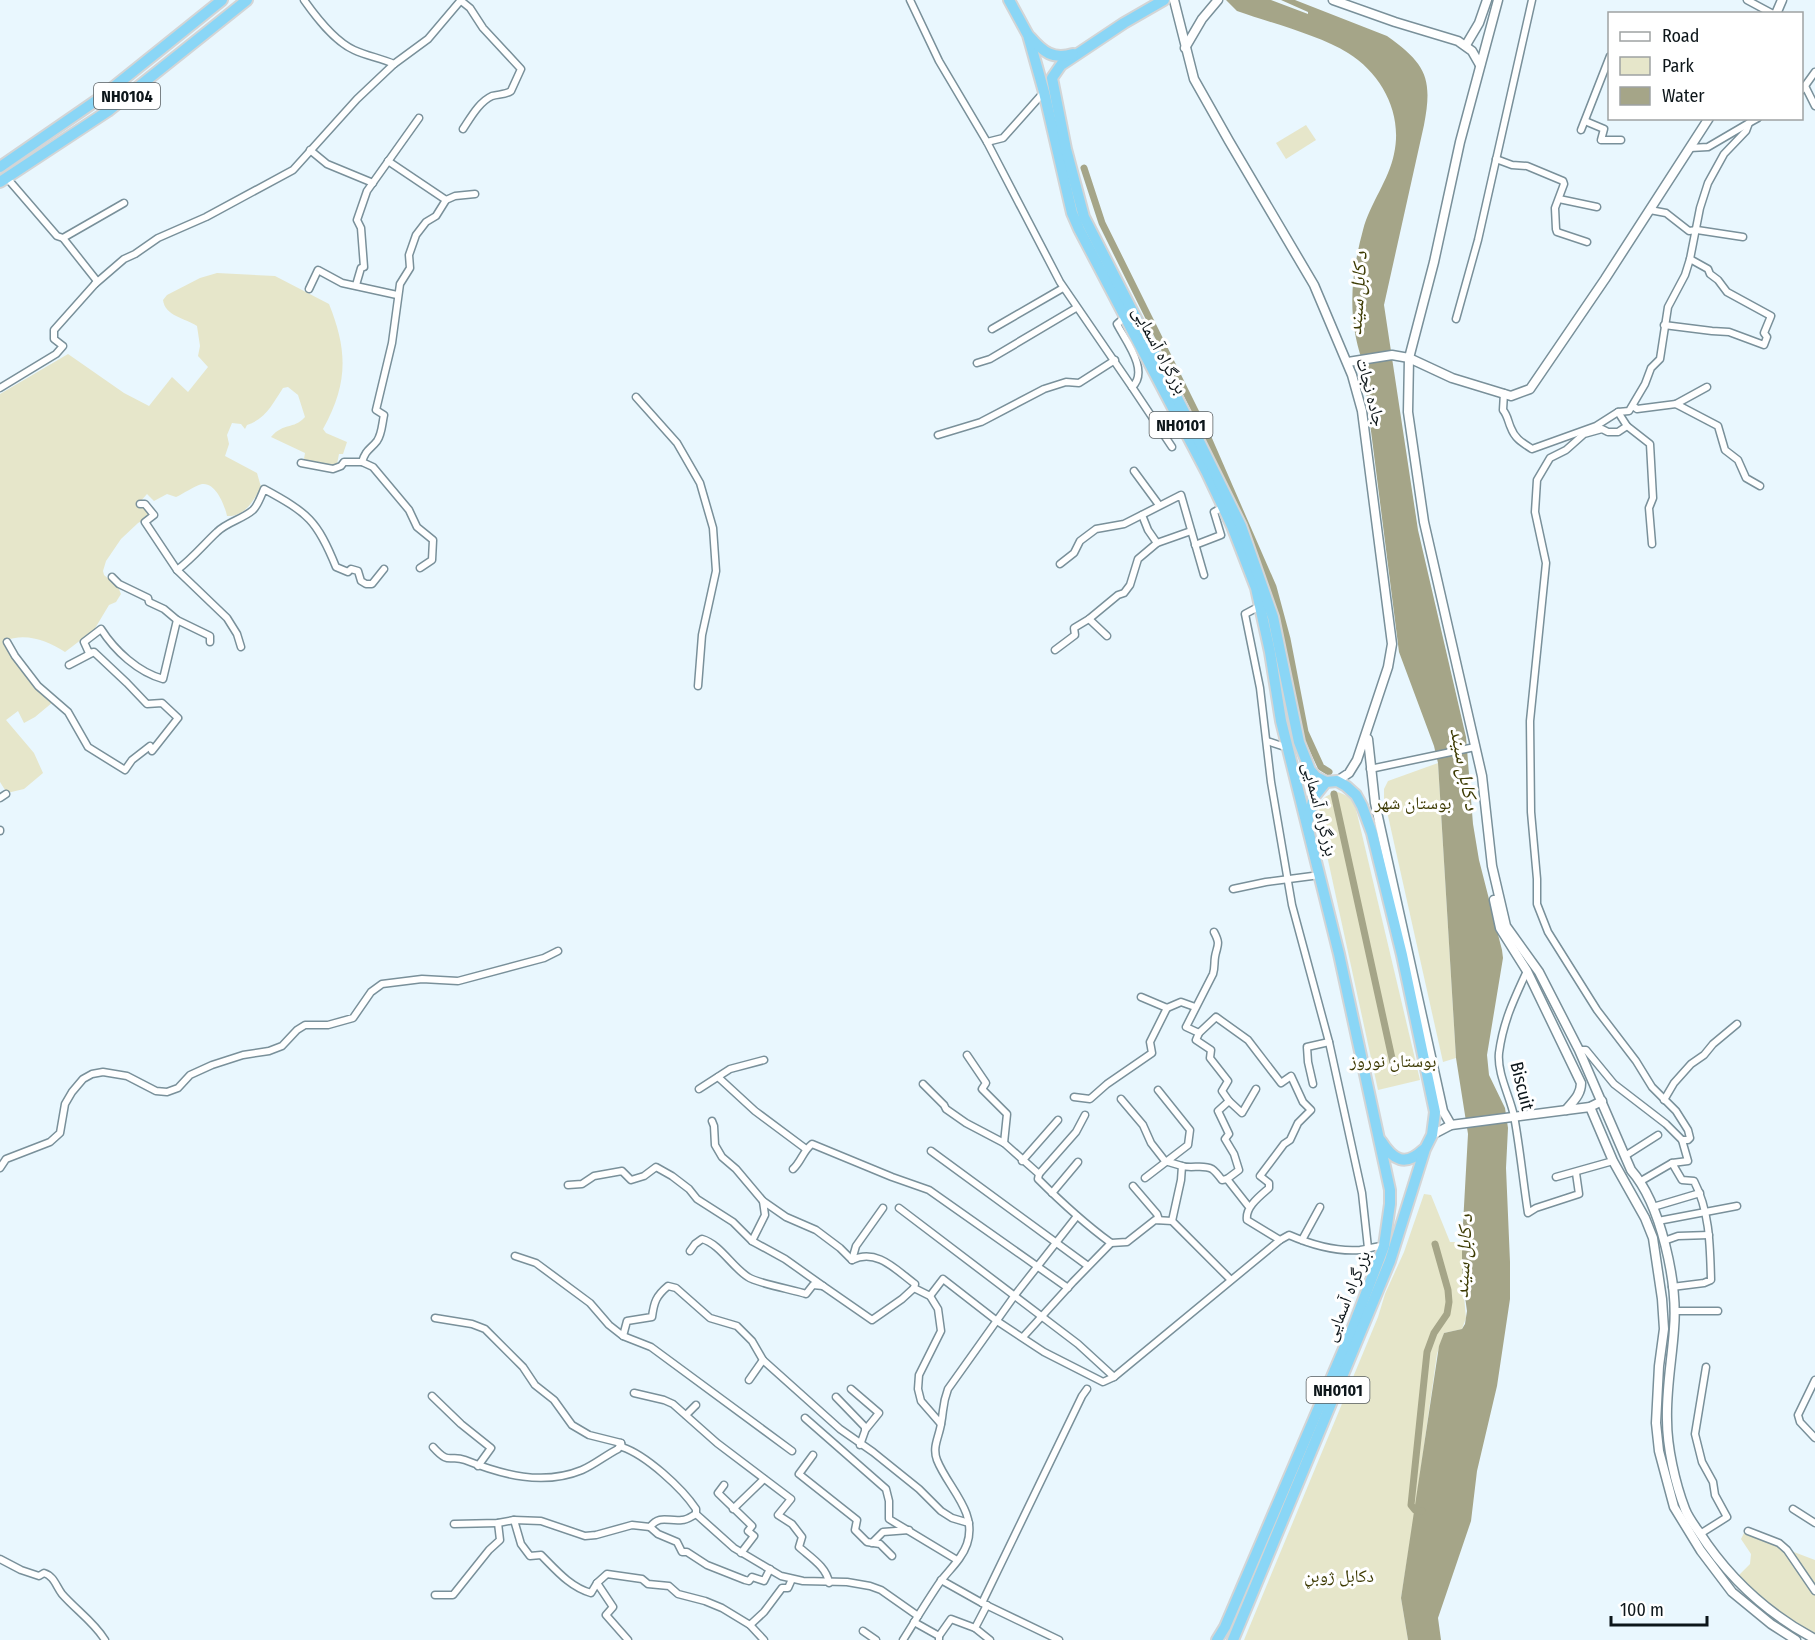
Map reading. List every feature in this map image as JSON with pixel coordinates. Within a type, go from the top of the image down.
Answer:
[{"type":"highway","name":"NH0104","points":[[0,167],[100,98],[222,0]]},
{"type":"highway","name":"NH0104","points":[[4,180],[108,111],[247,0]]},
{"type":"highway","name":"بزرگراه آسمایی","points":[[1009,0],[1028,35],[1044,92],[1072,213],[1223,507],[1240,545],[1261,606],[1288,748],[1362,1055],[1390,1190],[1384,1246],[1352,1330],[1267,1532],[1217,1640]]},
{"type":"highway","name":"NH0101","points":[[1082,52],[1124,23],[1164,0]]},
{"type":"highway","points":[[183,31],[193,43]]},
{"type":"highway","points":[[1028,35],[1040,49],[1060,58],[1082,52]]},
{"type":"highway","name":"بزرگراه آسمایی","points":[[1082,52],[1061,65],[1052,78],[1080,207],[1241,526],[1273,617],[1299,742],[1310,770],[1316,777],[1346,786],[1356,795],[1362,806],[1372,833],[1402,955],[1434,1100],[1432,1135],[1425,1149],[1390,1261],[1233,1640]]},
{"type":"highway","name":"NH0101","points":[[1308,825],[1314,797],[1331,782]]},
{"type":"highway","name":"NH0101","points":[[1378,1135],[1390,1154],[1398,1158],[1409,1159],[1425,1149]]},
{"type":"main road","name":"جاده نجات","points":[[1174,0],[1194,79],[1228,141],[1314,285],[1348,362],[1362,411],[1392,644],[1388,667],[1357,760],[1349,772],[1331,782]]},
{"type":"main road","points":[[1185,48],[1202,20],[1218,0]]},
{"type":"main road","points":[[1333,0],[1462,43],[1476,56],[1480,65]]},
{"type":"main road","points":[[1462,43],[1479,23],[1487,0]]},
{"type":"main road","points":[[1498,0],[1475,83],[1409,358],[1408,412],[1424,522],[1471,719],[1487,867],[1500,928],[1527,970],[1581,1083],[1581,1090],[1566,1110]]},
{"type":"main road","points":[[1348,362],[1392,356],[1409,358],[1452,378],[1511,396],[1530,389],[1650,210],[1707,120]]},
{"type":"main road","points":[[1367,734],[1375,803],[1443,1111],[1450,1125]]},
{"type":"main road","points":[[1474,750],[1482,776],[1492,866],[1506,926],[1539,972],[1579,1050],[1631,1170],[1641,1181],[1653,1207],[1664,1241],[1674,1311],[1667,1420],[1669,1447],[1685,1510],[1725,1566],[1757,1600],[1798,1630],[1815,1639]]},
{"type":"main road","points":[[1432,1135],[1450,1125],[1590,1107],[1602,1101]]},
{"type":"main road","points":[[1590,1107],[1613,1161],[1645,1218],[1653,1238],[1664,1329],[1659,1366],[1656,1423],[1659,1451],[1674,1507],[1701,1551],[1732,1592],[1771,1624],[1796,1640]]},
{"type":"street","points":[[304,0],[334,36],[351,49],[393,64]]},
{"type":"street","points":[[0,388],[56,354],[63,346],[54,339],[54,330],[95,284],[124,259],[158,238],[206,217],[293,170],[357,99],[393,64],[428,39],[461,0],[521,69],[511,91],[494,95],[486,100],[476,109],[463,129]]},
{"type":"street","points":[[910,0],[939,62],[987,142],[1063,288],[1115,360],[1172,447]]},
{"type":"street","points":[[1456,319],[1478,240],[1532,0]]},
{"type":"street","points":[[1747,0],[1771,12]]},
{"type":"street","points":[[1581,130],[1608,61]]},
{"type":"street","points":[[1815,72],[1803,88],[1815,106]]},
{"type":"street","points":[[987,142],[1003,138],[1044,92]]},
{"type":"street","points":[[356,285],[361,268],[364,267],[357,220],[367,191],[419,118]]},
{"type":"street","points":[[1690,148],[1708,147],[1754,120]]},
{"type":"street","points":[[1585,121],[1604,129],[1601,140],[1621,140]]},
{"type":"street","points":[[1504,393],[1503,410],[1507,414],[1511,428],[1520,441],[1532,449],[1596,426],[1618,412],[1629,411],[1645,384],[1651,368],[1660,359],[1664,325],[1670,301],[1685,275],[1703,196],[1714,168],[1746,131],[1749,123]]},
{"type":"street","points":[[310,150],[327,164],[373,183]]},
{"type":"street","points":[[1496,159],[1512,165],[1527,166],[1563,181],[1564,184],[1555,208],[1557,232],[1587,242]]},
{"type":"street","points":[[388,161],[446,200]]},
{"type":"street","points":[[4,180],[57,236],[63,238],[98,281],[95,284]]},
{"type":"street","points":[[362,462],[366,450],[377,440],[382,430],[384,415],[376,410],[392,343],[400,284],[411,268],[409,255],[416,235],[426,222],[436,216],[446,200],[455,196],[475,194]]},
{"type":"street","points":[[1558,199],[1597,207]]},
{"type":"street","points":[[63,238],[124,203]]},
{"type":"street","points":[[1650,210],[1666,213],[1689,231],[1697,230],[1743,237]]},
{"type":"street","points":[[1664,325],[1712,332],[1729,332],[1764,345],[1767,338],[1764,333],[1770,316],[1727,292],[1708,269],[1690,259]]},
{"type":"street","points":[[309,289],[318,270],[342,283],[398,295]]},
{"type":"street","points":[[992,329],[1063,288]]},
{"type":"street","points":[[977,363],[990,359],[1076,308]]},
{"type":"street","points":[[1125,317],[1117,324],[1139,367],[1136,383],[1132,387]]},
{"type":"street","points":[[938,435],[981,422],[1044,389],[1066,382],[1079,383],[1115,360]]},
{"type":"street","points":[[1633,406],[1637,409],[1676,404],[1707,387]]},
{"type":"street","points":[[636,398],[677,442],[700,483],[713,528],[716,571],[702,635],[698,686]]},
{"type":"street","points":[[1676,404],[1718,426],[1725,450],[1738,460],[1746,478],[1760,486]]},
{"type":"street","points":[[1618,412],[1627,426],[1650,444],[1653,498],[1649,508],[1652,544]]},
{"type":"street","points":[[1627,426],[1618,432],[1608,432],[1602,429],[1584,434],[1566,450],[1550,458],[1537,480],[1535,512],[1546,562],[1530,721],[1531,812],[1537,904],[1548,932],[1597,1010],[1636,1061],[1652,1087],[1676,1111],[1688,1130],[1690,1138],[1682,1140]]},
{"type":"street","points":[[301,463],[333,469],[344,462],[362,462],[373,467],[410,510],[417,527],[433,540],[432,560],[420,568]]},
{"type":"street","points":[[1134,471],[1137,479],[1159,505]]},
{"type":"street","points":[[177,570],[193,558],[215,533],[252,511],[264,489],[303,511],[323,536],[336,567],[348,572],[351,569],[358,571],[361,581],[366,584],[372,584],[384,569]]},
{"type":"street","points":[[1060,564],[1074,553],[1080,541],[1096,529],[1124,524],[1180,495],[1204,575]]},
{"type":"street","points":[[140,504],[145,504],[154,515],[145,522],[177,570],[227,618],[237,634],[241,647]]},
{"type":"street","points":[[1196,545],[1221,535],[1214,512],[1223,507]]},
{"type":"street","points":[[1142,515],[1157,543]]},
{"type":"street","points":[[1055,650],[1075,636],[1074,628],[1124,593],[1130,585],[1138,559],[1157,543],[1191,531]]},
{"type":"street","points":[[112,577],[119,584],[148,598],[149,602],[164,609],[177,620],[210,636],[210,642]]},
{"type":"street","points":[[1261,606],[1245,614],[1268,741],[1271,783],[1292,905],[1329,1042],[1362,1193],[1368,1248]]},
{"type":"street","points":[[1089,619],[1107,636]]},
{"type":"street","points":[[8,642],[38,686],[68,712],[88,747],[124,770],[132,760],[150,746],[152,751],[178,718],[162,703],[147,704],[142,701],[127,683],[93,652],[89,653],[84,642],[101,629],[134,665],[164,679],[177,620]]},
{"type":"street","points":[[69,665],[93,652]]},
{"type":"street","points":[[1268,741],[1288,748]]},
{"type":"street","points":[[1370,769],[1431,756],[1474,750]]},
{"type":"street","points":[[1233,889],[1320,875]]},
{"type":"street","points":[[1199,1033],[1186,1027],[1215,965],[1215,955],[1219,949],[1214,932]]},
{"type":"street","points":[[0,1168],[6,1159],[50,1142],[60,1133],[65,1104],[83,1079],[92,1074],[103,1072],[127,1076],[156,1091],[167,1092],[178,1088],[190,1075],[212,1065],[243,1055],[270,1052],[282,1046],[305,1025],[328,1025],[353,1018],[371,992],[382,984],[422,979],[458,981],[544,958],[558,951]]},
{"type":"street","name":"Biscuit","points":[[1527,970],[1509,1009],[1499,1056],[1507,1089],[1528,1213],[1536,1208],[1579,1194],[1576,1173]]},
{"type":"street","points":[[1141,997],[1167,1008]]},
{"type":"street","points":[[1074,1097],[1090,1099],[1107,1084],[1152,1053],[1150,1042],[1167,1008],[1181,1002],[1195,1007]]},
{"type":"street","points":[[1256,1089],[1242,1113],[1222,1091],[1228,1081],[1210,1058],[1211,1050],[1196,1040],[1199,1033],[1216,1017],[1248,1040],[1281,1083],[1291,1076],[1303,1102],[1311,1110],[1260,1176],[1269,1184],[1269,1188],[1249,1207],[1246,1216],[1247,1220],[1280,1240]]},
{"type":"street","points":[[1664,1100],[1674,1083],[1691,1064],[1737,1024]]},
{"type":"street","points":[[1313,1084],[1307,1047],[1329,1042]]},
{"type":"street","points":[[1579,1050],[1586,1050],[1614,1084],[1666,1124],[1682,1140],[1688,1161],[1672,1163],[1641,1181]]},
{"type":"street","points":[[967,1055],[986,1083],[982,1089],[1007,1114],[1004,1143]]},
{"type":"street","points":[[699,1089],[730,1070],[764,1060]]},
{"type":"street","points":[[718,1077],[754,1111],[806,1149]]},
{"type":"street","points":[[923,1084],[946,1109],[966,1123],[1004,1143],[1022,1161],[1039,1173]]},
{"type":"street","points":[[1145,1178],[1188,1145],[1190,1130],[1158,1090]]},
{"type":"street","points":[[1121,1100],[1143,1125],[1151,1143],[1165,1161],[1191,1168],[1211,1168],[1222,1180],[1239,1170],[1234,1154],[1225,1139],[1229,1134],[1218,1111],[1229,1101]]},
{"type":"street","points":[[1085,1115],[1076,1132],[1039,1173],[1038,1179],[1077,1216],[1111,1243]]},
{"type":"street","points":[[1022,1161],[1058,1120]]},
{"type":"street","points":[[712,1121],[715,1144],[722,1157],[736,1169],[763,1201],[786,1217],[816,1230],[852,1260]]},
{"type":"street","points":[[1625,1156],[1658,1136]]},
{"type":"street","points":[[793,1169],[799,1164],[806,1149],[816,1144],[892,1177],[929,1190],[1036,1268],[1068,1288]]},
{"type":"street","points":[[931,1151],[1088,1266]]},
{"type":"street","points":[[1556,1178],[1613,1161]]},
{"type":"street","points":[[1052,1193],[1078,1162]]},
{"type":"street","points":[[1672,1163],[1682,1180],[1694,1181],[1700,1193],[1706,1211],[1711,1280],[1672,1287]]},
{"type":"street","points":[[1172,1221],[1182,1166]]},
{"type":"street","points":[[568,1185],[582,1184],[594,1176],[622,1171],[631,1180],[644,1176],[656,1167],[672,1176],[697,1198],[733,1222],[752,1241],[785,1259],[872,1320],[914,1288]]},
{"type":"street","points":[[1227,1179],[1249,1207]]},
{"type":"street","points":[[1133,1186],[1159,1220]]},
{"type":"street","points":[[1653,1207],[1700,1193]]},
{"type":"street","points":[[752,1241],[765,1215],[763,1201]]},
{"type":"street","points":[[1658,1221],[1737,1206]]},
{"type":"street","points":[[1302,1240],[1320,1207]]},
{"type":"street","points":[[852,1260],[856,1246],[883,1208]]},
{"type":"street","points":[[899,1208],[1078,1344],[1114,1377]]},
{"type":"street","points":[[903,1640],[967,1544],[969,1523],[965,1510],[937,1459],[935,1447],[941,1424],[942,1404],[948,1389],[1015,1295],[1077,1216]]},
{"type":"street","points":[[1023,1337],[1111,1243],[1127,1242],[1151,1221],[1172,1221],[1230,1279]]},
{"type":"street","points":[[930,1296],[943,1279],[997,1321],[1044,1352],[1103,1382],[1114,1377],[1230,1279],[1289,1235],[1310,1244],[1333,1249],[1362,1250],[1374,1245],[1384,1246]]},
{"type":"street","points":[[1664,1241],[1678,1236],[1709,1235]]},
{"type":"street","points":[[690,1251],[702,1239],[710,1242],[748,1277],[806,1294],[813,1285],[823,1287]]},
{"type":"street","points":[[852,1260],[862,1255],[885,1261],[915,1284],[914,1288]]},
{"type":"street","points":[[515,1256],[536,1263],[568,1285],[623,1336],[651,1347],[792,1451]]},
{"type":"street","points":[[623,1336],[627,1321],[652,1317],[654,1299],[668,1286],[671,1286],[710,1318],[737,1326],[752,1341],[763,1360],[802,1397],[860,1445],[873,1452],[919,1489],[941,1511],[952,1518],[969,1523]]},
{"type":"street","points":[[914,1288],[930,1296],[938,1309],[941,1331],[919,1375],[918,1389],[921,1401],[941,1424]]},
{"type":"street","points":[[1674,1311],[1718,1311]]},
{"type":"street","points":[[435,1318],[472,1323],[485,1329],[523,1367],[535,1385],[554,1400],[572,1425],[589,1435],[621,1443],[622,1447],[634,1451],[680,1488],[696,1509],[696,1514],[741,1553],[781,1576],[792,1579],[829,1583],[847,1582],[881,1590],[939,1638],[951,1619],[975,1628],[990,1640]]},
{"type":"street","points":[[749,1380],[763,1360]]},
{"type":"street","points":[[1700,1534],[1727,1517],[1715,1495],[1713,1482],[1702,1462],[1695,1434],[1706,1367]]},
{"type":"street","points":[[1815,1380],[1798,1415],[1800,1422],[1815,1438]]},
{"type":"street","points":[[851,1389],[879,1413],[866,1429],[860,1445]]},
{"type":"street","points":[[975,1628],[1087,1389]]},
{"type":"street","points":[[634,1393],[673,1404],[717,1443],[791,1499],[778,1515],[792,1524],[802,1537],[800,1547],[821,1566],[829,1583]]},
{"type":"street","points":[[432,1396],[461,1424],[491,1448],[478,1466]]},
{"type":"street","points":[[836,1397],[866,1429]]},
{"type":"street","points":[[686,1415],[696,1405]]},
{"type":"street","points":[[805,1418],[886,1489],[889,1519],[957,1560]]},
{"type":"street","points":[[433,1447],[442,1457],[462,1459],[516,1477],[559,1478],[584,1469],[618,1449],[621,1443]]},
{"type":"street","points":[[813,1455],[799,1474],[857,1520],[855,1530],[867,1542],[880,1544],[892,1557]]},
{"type":"street","points":[[733,1509],[764,1479]]},
{"type":"street","points":[[724,1485],[718,1493],[752,1526],[748,1531],[754,1536],[741,1553]]},
{"type":"street","points":[[1793,1509],[1815,1523]]},
{"type":"street","points":[[650,1527],[654,1521],[660,1519],[684,1521],[696,1514]]},
{"type":"street","points":[[454,1524],[498,1523],[514,1520],[541,1521],[585,1536],[632,1525],[650,1527],[658,1534],[676,1542],[681,1552],[687,1552],[706,1565],[745,1580],[750,1581],[752,1577],[764,1581],[770,1569]]},
{"type":"street","points":[[514,1520],[521,1544],[531,1556],[541,1555],[565,1579],[581,1590],[591,1593],[597,1583],[607,1574],[642,1579],[648,1584],[669,1586],[678,1594],[722,1608],[750,1625],[764,1640]]},
{"type":"street","points":[[435,1595],[453,1595],[489,1550],[500,1540],[498,1523]]},
{"type":"street","points":[[872,1543],[883,1532],[909,1530]]},
{"type":"street","points":[[1748,1531],[1779,1543],[1787,1550],[1815,1590]]},
{"type":"street","points":[[0,1559],[32,1575],[39,1576],[44,1573],[51,1576],[61,1592],[94,1624],[105,1640]]},
{"type":"street","points":[[750,1625],[782,1588],[788,1588],[792,1579]]},
{"type":"street","points":[[941,1580],[1059,1640]]},
{"type":"street","points":[[597,1583],[613,1607],[606,1615],[628,1640]]},
{"type":"street","points":[[862,1631],[876,1640]]},
{"type":"green space","points":[[1306,125],[1316,140],[1286,159],[1276,143]]},
{"type":"green space","points":[[217,273],[275,276],[329,304],[340,337],[342,367],[337,397],[323,429],[326,433],[347,442],[343,454],[339,454],[337,464],[316,464],[304,459],[305,453],[271,437],[280,429],[296,424],[305,417],[298,395],[288,387],[283,388],[259,419],[247,425],[245,429],[241,424],[232,423],[227,435],[229,444],[225,456],[257,473],[261,487],[244,511],[227,516],[216,491],[207,484],[199,485],[176,497],[167,494],[154,501],[147,494],[140,502],[151,513],[149,517],[138,523],[121,539],[106,561],[104,575],[118,587],[121,594],[116,602],[109,605],[94,630],[65,652],[51,644],[28,637],[4,641],[10,653],[53,702],[24,723],[18,711],[6,720],[34,753],[43,773],[24,789],[7,793],[0,782],[0,394],[68,354],[124,393],[149,406],[172,377],[188,392],[208,367],[198,356],[200,346],[197,326],[167,310],[163,300],[167,295],[200,278]]},
{"type":"green space","name":"بوستان شهر","points":[[1438,763],[1456,1058],[1443,1062],[1384,798],[1384,789],[1388,781]]},
{"type":"green space","name":"بوستان نوروز","points":[[1337,792],[1348,797],[1355,805],[1420,1080],[1378,1090],[1318,814],[1323,799]]},
{"type":"green space","name":"دکابل ژوبڼ","points":[[1424,1194],[1431,1195],[1450,1242],[1462,1242],[1466,1318],[1462,1329],[1444,1333],[1437,1354],[1401,1598],[1408,1640],[1244,1640],[1378,1317]]},
{"type":"green space","points":[[1744,1533],[1815,1560],[1815,1639],[1736,1578],[1750,1564],[1751,1554],[1741,1539]]},
{"type":"water","name":"د کابل سيند","points":[[1226,0],[1271,0],[1308,14],[1281,0],[1295,0],[1387,36],[1418,64],[1427,84],[1427,109],[1424,125],[1384,305],[1418,530],[1466,737],[1473,824],[1479,860],[1502,950],[1503,958],[1487,1055],[1489,1075],[1505,1108],[1508,1128],[1506,1168],[1510,1262],[1510,1299],[1497,1386],[1477,1471],[1471,1521],[1438,1618],[1441,1640],[1408,1640],[1401,1598],[1439,1346],[1444,1333],[1462,1329],[1467,1311],[1462,1275],[1462,1242],[1468,1134],[1456,1058],[1438,763],[1434,746],[1399,652],[1362,360],[1354,327],[1352,295],[1359,246],[1366,220],[1392,164],[1396,139],[1395,124],[1387,96],[1380,84],[1371,72],[1348,53],[1294,30],[1237,11]]},
{"type":"waterway","points":[[1084,168],[1102,223],[1205,431],[1273,587],[1287,639],[1305,732],[1321,767],[1329,772]]},
{"type":"waterway","points":[[1334,794],[1395,1072]]},
{"type":"waterway","name":"د کابل سيند","points":[[1422,1511],[1415,1510],[1411,1505],[1427,1352],[1434,1333],[1447,1314],[1449,1302],[1448,1290],[1435,1244]]}]
